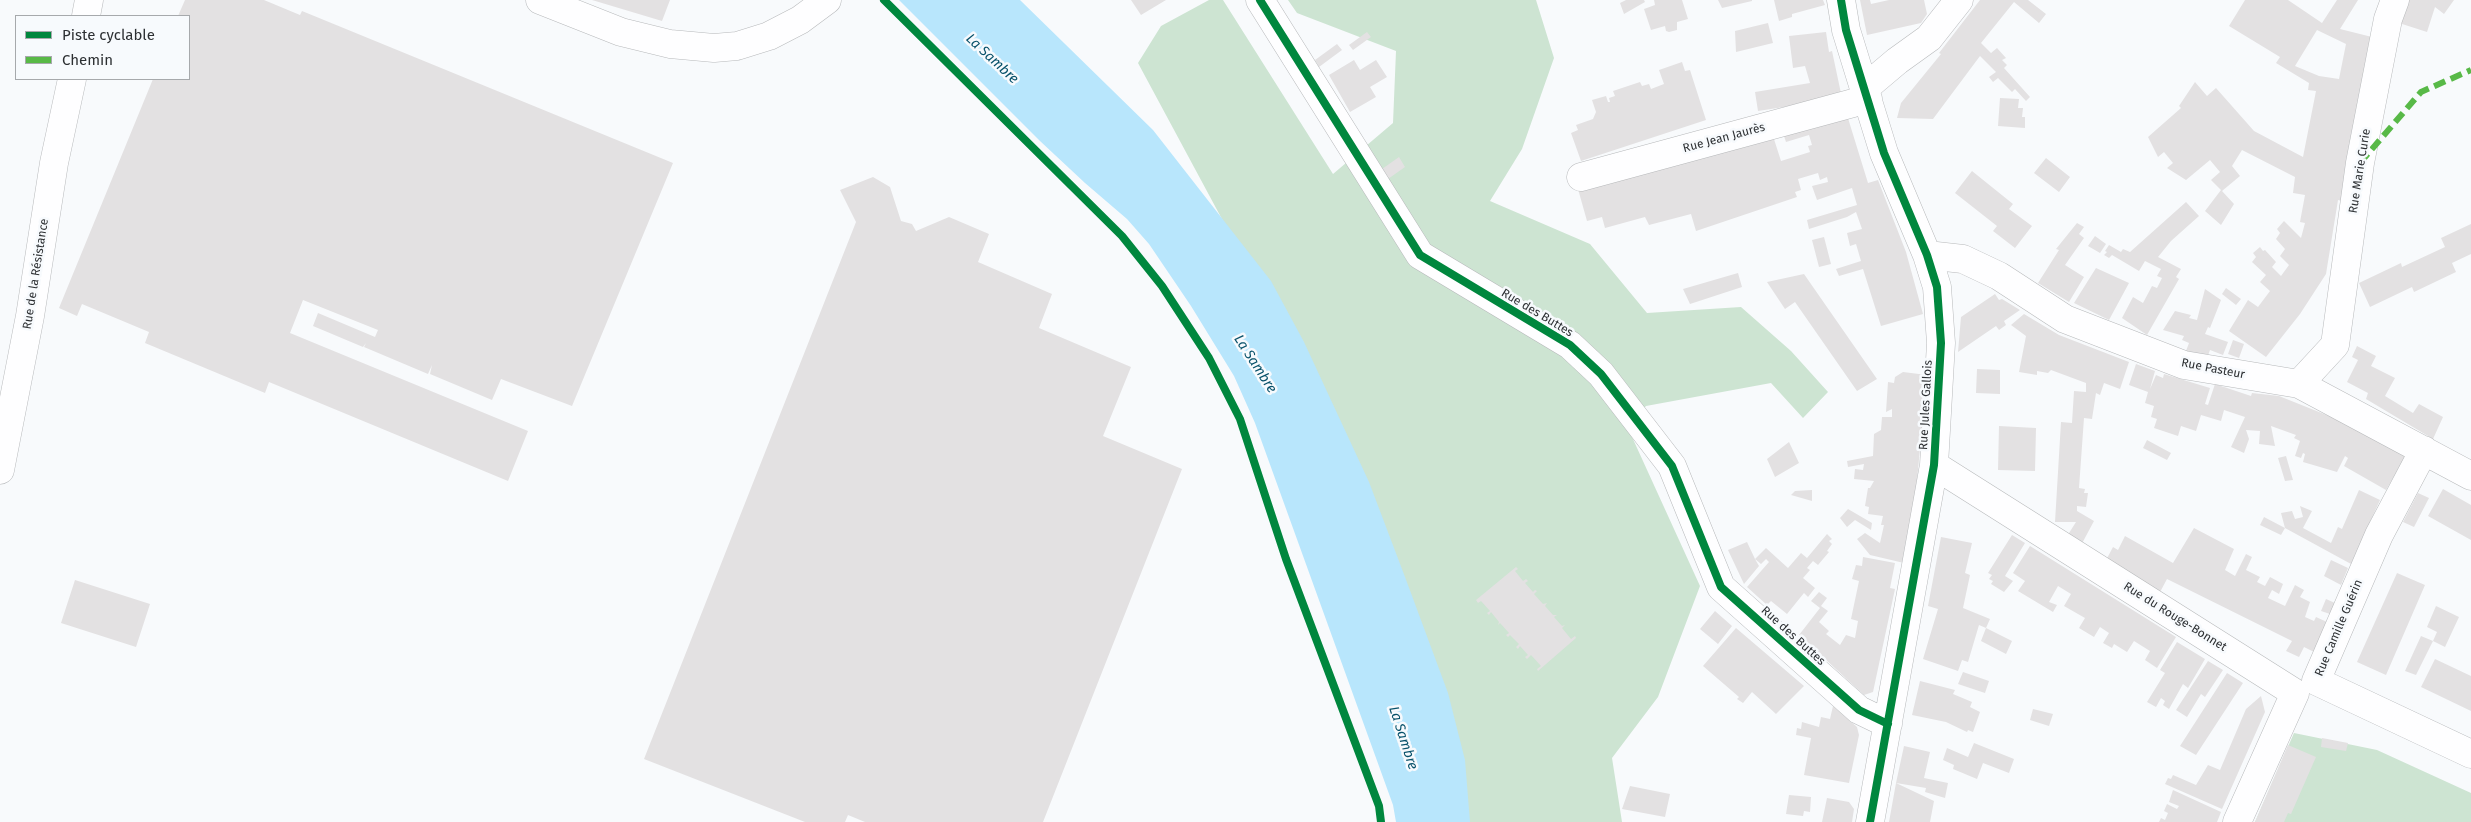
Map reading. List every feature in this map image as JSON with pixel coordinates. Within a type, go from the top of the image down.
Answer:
[{"type":"street","points":[[86,15],[89,0]]},
{"type":"street","points":[[540,0],[621,32],[670,44],[714,48],[737,46],[769,36],[800,20],[827,0]]},
{"type":"street","name":"Rue des Buttes","points":[[1260,0],[1420,255],[1570,345],[1602,374],[1672,466],[1721,586],[1858,710],[1888,724]]},
{"type":"street","name":"Rue Jules Gallois","points":[[1841,0],[1846,30],[1884,154],[1927,255],[1937,288],[1941,343],[1934,466],[1870,822]]},
{"type":"street","name":"Rue Jean Jaurès","points":[[1581,176],[1866,93],[1897,61],[1929,38],[1959,0]]},
{"type":"street","name":"Rue Marie Curie","points":[[2299,384],[2335,344],[2360,163],[2388,19],[2395,0]]},
{"type":"street","name":"Rue de la Résistance","points":[[0,470],[30,316],[54,163],[72,80]]},
{"type":"street","name":"Rue Pasteur","points":[[1927,255],[1963,259],[1999,276],[2065,319],[2184,365],[2299,384],[2471,476]]},
{"type":"street","name":"Rue Camille Guérin","points":[[2424,450],[2378,535],[2305,687],[2471,754]]},
{"type":"street","name":"Rue du Rouge-Bonnet","points":[[1934,466],[2305,687]]},
{"type":"street","points":[[2238,822],[2305,687]]},
{"type":"green space","points":[[1209,0],[1223,0],[1333,174],[1393,123],[1396,51],[1297,13],[1288,0],[1536,0],[1554,58],[1522,149],[1490,201],[1590,244],[1647,313],[1741,307],[1791,351],[1828,392],[1803,418],[1771,383],[1646,406],[1627,426],[1700,586],[1658,697],[1612,758],[1622,822],[1455,822],[1294,353],[1138,63],[1161,26]]},
{"type":"green space","points":[[2294,733],[2377,750],[2471,793],[2471,822],[2255,822]]},
{"type":"water","name":"La Sambre","points":[[899,0],[1020,0],[1153,130],[1271,281],[1304,342],[1369,482],[1448,693],[1465,760],[1470,822],[1396,822],[1393,805],[1255,423],[1234,376],[1191,306],[1149,244],[1127,219],[1040,141]]},
{"type":"building","points":[[185,0],[264,0],[300,15],[302,11],[673,163],[572,406],[501,379],[492,400],[430,374],[432,365],[428,374],[364,347],[366,343],[363,347],[313,326],[318,313],[375,337],[378,330],[303,300],[290,333],[528,431],[508,481],[269,382],[265,393],[145,343],[149,332],[82,304],[77,316],[59,308],[153,80],[190,80],[190,15],[178,15]]},
{"type":"building","points":[[592,0],[670,0],[662,21]]},
{"type":"building","points":[[1131,0],[1166,0],[1141,15]]},
{"type":"building","points":[[1626,0],[1644,0],[1645,2],[1624,14],[1620,3]]},
{"type":"building","points":[[1654,0],[1682,0],[1688,19],[1677,22],[1677,30],[1666,31],[1665,26],[1651,30],[1644,9],[1655,5]]},
{"type":"building","points":[[1718,0],[1752,0],[1752,1],[1722,8]]},
{"type":"building","points":[[1774,0],[1823,0],[1825,5],[1792,14],[1792,17],[1779,21]]},
{"type":"building","points":[[1860,0],[1870,0],[1871,4],[1889,0],[1924,0],[1927,14],[1921,23],[1867,35]]},
{"type":"building","points":[[1980,0],[2028,0],[2046,14],[2039,23],[2014,2],[1981,43],[1991,53],[1997,48],[2006,58],[2002,60],[2007,65],[2004,68],[2030,97],[2026,101],[2015,89],[2012,92],[1998,78],[1993,82],[1989,77],[1996,72],[1980,56],[1933,119],[1897,118],[1901,103],[1941,54],[1939,53]]},
{"type":"building","points":[[2245,0],[2288,0],[2322,23],[2337,0],[2358,0],[2340,29],[2372,37],[2342,201],[2338,200],[2326,274],[2300,314],[2266,357],[2229,331],[2248,300],[2258,307],[2270,291],[2260,282],[2266,275],[2252,262],[2256,257],[2253,253],[2260,247],[2263,251],[2265,250],[2276,262],[2272,267],[2281,276],[2289,265],[2280,256],[2285,249],[2276,239],[2280,233],[2277,229],[2284,221],[2301,238],[2305,223],[2300,222],[2305,195],[2293,193],[2295,177],[2242,150],[2232,166],[2240,176],[2222,191],[2234,204],[2221,225],[2205,211],[2221,190],[2211,180],[2220,172],[2210,160],[2186,180],[2167,168],[2173,163],[2164,152],[2158,157],[2148,137],[2181,108],[2179,106],[2195,82],[2207,96],[2216,88],[2254,131],[2303,157],[2316,91],[2308,90],[2309,83],[2276,63],[2280,57],[2229,26]],"holes":[[[2317,30],[2346,44],[2339,79],[2319,76],[2295,66]]]},
{"type":"building","points":[[2407,0],[2454,0],[2444,14],[2435,7],[2427,32],[2399,23]]},
{"type":"building","points":[[1768,23],[1773,43],[1736,52],[1735,31]]},
{"type":"building","points":[[1367,32],[1371,37],[1353,50],[1349,45]]},
{"type":"building","points":[[1826,32],[1829,52],[1832,51],[1842,98],[1758,111],[1755,92],[1810,83],[1805,66],[1793,68],[1789,36]]},
{"type":"building","points":[[1337,44],[1342,50],[1319,67],[1315,60]]},
{"type":"building","points":[[1354,60],[1360,70],[1376,60],[1387,77],[1370,87],[1376,97],[1350,112],[1329,75]]},
{"type":"building","points":[[1682,62],[1685,71],[1690,70],[1706,120],[1581,161],[1571,133],[1578,130],[1576,125],[1593,119],[1596,112],[1592,100],[1606,96],[1608,102],[1610,102],[1609,98],[1615,96],[1613,91],[1640,82],[1642,86],[1649,84],[1651,89],[1664,84],[1659,70]]},
{"type":"building","points":[[2000,98],[2019,99],[2018,108],[2023,108],[2022,117],[2025,117],[2025,128],[1998,126]]},
{"type":"building","points":[[1847,115],[1868,183],[1878,180],[1906,252],[1923,314],[1881,326],[1863,269],[1839,276],[1836,269],[1861,261],[1856,244],[1850,246],[1847,233],[1862,229],[1856,212],[1847,217],[1809,229],[1807,220],[1857,205],[1852,188],[1817,200],[1812,186],[1828,182],[1827,177],[1820,180],[1818,173],[1798,179],[1801,190],[1795,192],[1797,197],[1696,231],[1691,214],[1649,225],[1645,217],[1605,228],[1602,217],[1587,221],[1578,189],[1773,136],[1781,161],[1810,152],[1808,146],[1812,145],[1809,135],[1786,142],[1783,133]]},
{"type":"building","points":[[1399,157],[1405,167],[1388,179],[1382,169]]},
{"type":"building","points":[[2046,158],[2070,177],[2059,192],[2034,173]]},
{"type":"building","points":[[1972,171],[2013,204],[2009,209],[2032,226],[2015,248],[1993,231],[1997,226],[1955,193]]},
{"type":"building","points":[[873,177],[890,187],[901,221],[912,224],[916,231],[949,217],[989,234],[978,262],[1052,294],[1039,328],[1131,367],[1103,436],[1182,469],[1043,822],[865,822],[848,815],[845,822],[805,822],[644,759],[856,222],[840,190]]},
{"type":"building","points":[[2186,202],[2199,216],[2171,241],[2158,257],[2181,269],[2176,277],[2179,279],[2147,335],[2122,318],[2133,297],[2143,303],[2152,286],[2157,288],[2162,278],[2157,276],[2161,269],[2145,261],[2139,271],[2112,255],[2109,258],[2104,255],[2107,252],[2105,251],[2109,245],[2121,252],[2123,249],[2130,252]]},
{"type":"building","points":[[2077,223],[2084,227],[2079,234],[2084,238],[2065,265],[2084,277],[2069,302],[2038,283],[2059,250],[2056,249]]},
{"type":"building","points":[[2471,224],[2471,254],[2452,263],[2456,272],[2414,292],[2412,287],[2370,307],[2359,283],[2401,263],[2402,267],[2445,247],[2441,238]]},
{"type":"building","points":[[2095,236],[2106,244],[2100,253],[2088,246]]},
{"type":"building","points":[[1824,237],[1831,264],[1819,267],[1812,240]]},
{"type":"building","points":[[2096,268],[2129,283],[2109,320],[2074,303]]},
{"type":"building","points":[[1738,273],[1742,287],[1690,304],[1683,289]]},
{"type":"building","points":[[1804,274],[1877,379],[1857,391],[1795,302],[1785,309],[1767,282]]},
{"type":"building","points":[[2226,288],[2241,299],[2236,305],[2222,294]]},
{"type":"building","points":[[2205,289],[2221,300],[2210,328],[2208,327],[2205,334],[2228,342],[2223,355],[2210,350],[2207,358],[2186,351],[2189,343],[2182,340],[2184,336],[2163,330],[2175,311],[2191,315],[2189,318],[2197,320]]},
{"type":"building","points":[[1995,294],[1999,300],[2002,299],[2020,310],[2004,321],[2006,325],[1999,330],[1996,326],[1958,352],[1961,317]]},
{"type":"building","points":[[2024,314],[2059,335],[2129,362],[2120,389],[2104,383],[2100,395],[2096,393],[2092,419],[2084,418],[2079,488],[2085,489],[2084,493],[2088,493],[2086,507],[2077,506],[2077,511],[2094,521],[2079,549],[2064,541],[2076,522],[2055,522],[2061,422],[2072,423],[2074,391],[2086,392],[2086,383],[2051,370],[2048,373],[2037,371],[2037,375],[2019,372],[2026,336],[2011,325]]},
{"type":"building","points":[[2233,340],[2244,344],[2239,358],[2228,354]]},
{"type":"building","points":[[2357,346],[2376,356],[2371,366],[2395,378],[2385,396],[2413,413],[2419,404],[2443,417],[2433,439],[2366,399],[2368,393],[2347,382],[2358,360],[2352,357]]},
{"type":"building","points":[[2136,364],[2155,371],[2150,389],[2156,375],[2163,378],[2164,374],[2210,388],[2205,404],[2208,405],[2215,384],[2251,396],[2252,393],[2279,396],[2349,424],[2407,454],[2386,490],[2344,466],[2348,458],[2345,456],[2337,472],[2303,462],[2305,454],[2303,453],[2301,458],[2295,456],[2300,441],[2294,438],[2296,435],[2271,426],[2275,446],[2259,444],[2260,431],[2246,430],[2249,439],[2244,453],[2231,447],[2245,417],[2224,410],[2221,421],[2201,415],[2196,431],[2181,426],[2178,436],[2154,428],[2157,419],[2151,417],[2154,406],[2145,403],[2148,392],[2129,385]]},
{"type":"building","points":[[1977,369],[2000,370],[2000,394],[1976,393]]},
{"type":"building","points":[[1903,372],[1927,375],[1916,491],[1904,563],[1870,555],[1857,539],[1865,533],[1880,543],[1884,525],[1881,525],[1883,516],[1868,514],[1869,507],[1865,506],[1868,488],[1870,488],[1874,481],[1854,479],[1855,469],[1863,470],[1864,464],[1848,467],[1847,461],[1873,456],[1874,434],[1881,430],[1882,417],[1892,417],[1892,409],[1886,412],[1888,382],[1894,383],[1895,377]]},
{"type":"building","points":[[1999,426],[2036,428],[2035,471],[1998,470]]},
{"type":"building","points":[[2147,440],[2171,453],[2167,460],[2143,448]]},
{"type":"building","points":[[1789,442],[1799,463],[1775,477],[1767,459]]},
{"type":"building","points":[[2286,456],[2293,480],[2285,481],[2278,458]]},
{"type":"building","points":[[2443,489],[2471,505],[2471,540],[2428,516]]},
{"type":"building","points":[[1812,490],[1812,501],[1791,495],[1795,491]]},
{"type":"building","points":[[2359,490],[2380,500],[2351,564],[2285,528],[2281,513],[2292,511],[2295,519],[2303,517],[2300,506],[2312,511],[2303,528],[2331,543],[2338,527],[2342,529]]},
{"type":"building","points":[[2418,493],[2429,498],[2414,527],[2403,522]]},
{"type":"building","points":[[1848,509],[1872,523],[1871,530],[1855,520],[1847,527],[1840,518]]},
{"type":"building","points":[[2264,517],[2285,528],[2281,535],[2260,525]]},
{"type":"building","points":[[2194,528],[2234,549],[2225,570],[2235,576],[2246,554],[2252,557],[2246,570],[2260,577],[2257,582],[2265,586],[2270,577],[2283,584],[2279,594],[2272,590],[2268,598],[2285,606],[2295,585],[2304,590],[2300,597],[2310,602],[2305,617],[2314,621],[2316,617],[2327,622],[2314,652],[2304,647],[2299,657],[2286,651],[2292,641],[2167,579],[2159,594],[2104,564],[2113,547],[2118,550],[2125,536],[2173,563]]},
{"type":"building","points":[[1827,534],[1832,539],[1829,541],[1832,544],[1827,551],[1829,552],[1818,565],[1813,561],[1807,568],[1810,570],[1803,578],[1815,588],[1808,597],[1804,593],[1787,614],[1771,601],[1767,605],[1747,587],[1769,562],[1766,559],[1761,564],[1755,559],[1766,548],[1788,568],[1801,553],[1807,558]]},
{"type":"building","points":[[2012,535],[2025,543],[2005,576],[2013,581],[2004,592],[1991,584],[1993,581],[1989,579],[1992,575],[1988,573]]},
{"type":"building","points":[[1941,537],[1972,543],[1965,573],[1970,575],[1963,608],[1990,619],[1986,628],[1979,625],[1968,662],[1962,660],[1958,671],[1923,659],[1938,609],[1928,606]]},
{"type":"building","points":[[1747,542],[1759,566],[1744,584],[1728,550]]},
{"type":"building","points":[[2030,546],[2176,637],[2157,668],[2145,660],[2150,651],[2134,641],[2127,652],[2114,644],[2112,648],[2103,643],[2109,633],[2100,627],[2094,637],[2079,628],[2085,618],[2064,606],[2071,594],[2058,586],[2049,602],[2057,605],[2053,612],[2018,591],[2025,581],[2013,573]]},
{"type":"building","points":[[1863,557],[1895,563],[1890,588],[1895,589],[1873,692],[1864,695],[1799,635],[1820,608],[1811,601],[1819,592],[1827,598],[1821,606],[1828,611],[1819,622],[1829,631],[1826,634],[1840,645],[1846,635],[1855,638],[1858,621],[1851,619],[1859,581],[1852,579],[1856,565],[1862,566]]},
{"type":"building","points":[[2331,560],[2348,568],[2341,585],[2324,576]]},
{"type":"building","points":[[1516,567],[1518,569],[1515,571],[1523,581],[1526,579],[1528,581],[1525,583],[1533,592],[1537,591],[1534,594],[1543,604],[1547,603],[1545,606],[1553,615],[1557,615],[1554,617],[1562,626],[1565,625],[1562,628],[1571,639],[1575,636],[1576,638],[1538,671],[1537,669],[1541,666],[1531,655],[1527,659],[1525,657],[1528,655],[1520,646],[1518,649],[1516,647],[1519,644],[1510,635],[1508,637],[1506,635],[1509,633],[1500,623],[1498,625],[1499,622],[1491,612],[1489,615],[1487,613],[1490,611],[1481,601],[1478,603],[1476,600]]},
{"type":"building","points":[[2397,573],[2425,585],[2386,675],[2357,662]]},
{"type":"building","points":[[75,580],[150,604],[136,647],[61,623]]},
{"type":"building","points":[[2326,599],[2335,603],[2330,614],[2321,611]]},
{"type":"building","points":[[2436,606],[2459,617],[2445,647],[2433,641],[2437,632],[2427,627]]},
{"type":"building","points":[[1715,611],[1732,626],[1718,644],[1700,629]]},
{"type":"building","points":[[1736,628],[1804,686],[1776,714],[1752,692],[1743,703],[1737,699],[1739,697],[1703,666]]},
{"type":"building","points":[[1986,628],[2012,641],[2006,654],[1981,641]]},
{"type":"building","points":[[2421,636],[2433,641],[2416,675],[2405,671]]},
{"type":"building","points":[[2177,642],[2205,659],[2188,688],[2183,684],[2169,709],[2163,705],[2165,701],[2161,698],[2156,707],[2147,702],[2165,673],[2160,670]]},
{"type":"building","points":[[2435,659],[2471,676],[2471,711],[2421,687]]},
{"type":"building","points":[[2208,661],[2223,670],[2205,697],[2201,694],[2187,717],[2176,710]]},
{"type":"building","points":[[1963,672],[1989,681],[1985,693],[1958,684]]},
{"type":"building","points":[[2227,673],[2243,683],[2196,755],[2180,746]]},
{"type":"building","points":[[1920,681],[1955,690],[1953,694],[1972,702],[1970,707],[1980,712],[1973,732],[1968,730],[1967,732],[1946,722],[1912,715]]},
{"type":"building","points":[[2261,696],[2265,712],[2222,809],[2165,784],[2168,778],[2171,779],[2173,775],[2196,785],[2208,765],[2220,770],[2246,709]]},
{"type":"building","points":[[1833,706],[1857,727],[1859,735],[1849,783],[1804,775],[1811,738],[1796,735],[1797,728],[1801,729],[1802,722],[1819,727],[1821,717],[1830,719]]},
{"type":"building","points":[[2033,709],[2053,714],[2049,726],[2030,720]]},
{"type":"building","points":[[2322,738],[2348,743],[2346,751],[2321,747]]},
{"type":"building","points":[[1974,743],[2014,759],[2009,773],[1983,763],[1977,779],[1953,769],[1954,765],[1943,760],[1947,748],[1968,757]]},
{"type":"building","points":[[2288,745],[2316,757],[2291,814],[2288,813],[2284,822],[2255,822]]},
{"type":"building","points":[[1904,746],[1930,752],[1924,778],[1948,783],[1945,798],[1925,792],[1926,788],[1896,783]]},
{"type":"building","points":[[1896,783],[1934,801],[1930,822],[1889,822]]},
{"type":"building","points":[[1630,786],[1670,794],[1665,817],[1622,809]]},
{"type":"building","points":[[2173,790],[2221,812],[2217,822],[2159,822],[2161,818],[2165,820],[2168,813],[2164,811],[2167,804],[2177,809],[2179,806],[2169,802]]},
{"type":"building","points":[[1789,795],[1811,797],[1810,812],[1804,811],[1803,816],[1786,814]]},
{"type":"building","points":[[1827,798],[1849,802],[1854,809],[1852,822],[1822,822]]},
{"type":"marked path","points":[[2360,163],[2421,92],[2471,70]]},
{"type":"cycle path","points":[[884,0],[1122,236],[1162,286],[1209,358],[1240,419],[1286,559],[1379,806],[1381,822]]},
{"type":"cycle path","points":[[1260,0],[1420,255],[1570,345],[1601,374],[1672,466],[1721,587],[1859,710],[1888,724]]},
{"type":"cycle path","points":[[1841,0],[1846,30],[1884,153],[1927,255],[1937,287],[1941,343],[1934,465],[1870,822]]}]
